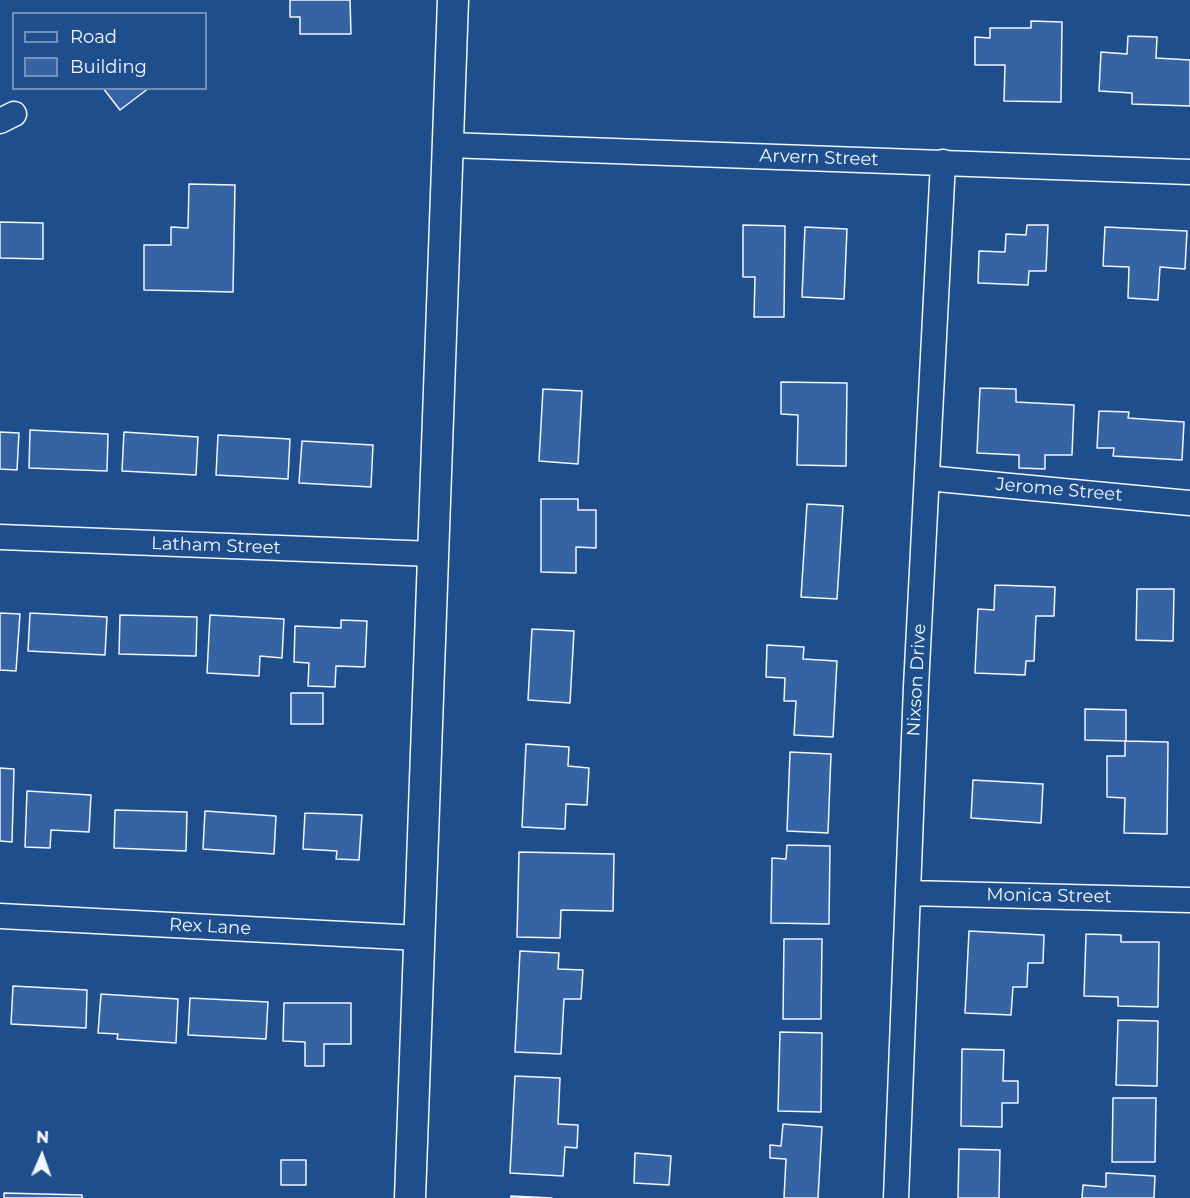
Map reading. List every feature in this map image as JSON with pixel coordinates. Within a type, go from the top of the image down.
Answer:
[{"type":"street","points":[[410,1198],[453,0]]},
{"type":"street","name":"Arvern Street","points":[[448,145],[1190,172]]},
{"type":"street","name":"Nixson Drive","points":[[896,1198],[908,893],[943,162]]},
{"type":"street","name":"Jerome Street","points":[[927,478],[1190,503]]},
{"type":"street","name":"Latham Street","points":[[0,537],[433,554]]},
{"type":"street","name":"Monica Street","points":[[908,893],[1190,900]]},
{"type":"street","name":"Rex Lane","points":[[0,916],[419,938]]},
{"type":"building","points":[[290,0],[350,0],[351,34],[300,34],[300,17],[290,17]]},
{"type":"building","points":[[1031,21],[1062,22],[1061,102],[1004,101],[1005,65],[975,65],[975,37],[990,38],[990,28],[1031,28]]},
{"type":"building","points":[[1128,36],[1157,37],[1156,58],[1190,60],[1190,106],[1132,104],[1132,93],[1099,91],[1101,52],[1127,54]]},
{"type":"building","points":[[105,90],[146,90],[120,110]]},
{"type":"building","points":[[189,184],[235,185],[233,292],[144,290],[144,245],[171,245],[171,227],[188,228]]},
{"type":"building","points":[[0,222],[43,223],[43,259],[0,258]]},
{"type":"building","points":[[743,225],[785,226],[784,317],[754,317],[755,277],[743,277]]},
{"type":"building","points":[[1027,225],[1048,225],[1046,271],[1029,271],[1028,285],[978,283],[979,251],[1005,252],[1006,234],[1026,235]]},
{"type":"building","points":[[805,227],[847,229],[844,299],[802,297]]},
{"type":"building","points":[[1105,227],[1187,231],[1185,269],[1160,267],[1158,300],[1128,298],[1129,267],[1103,266]]},
{"type":"building","points":[[781,382],[847,383],[846,466],[797,465],[798,415],[781,414]]},
{"type":"building","points":[[980,388],[1016,389],[1016,402],[1074,405],[1072,455],[1045,455],[1045,469],[1019,468],[1019,455],[977,453]]},
{"type":"building","points":[[543,389],[582,391],[578,464],[539,461]]},
{"type":"building","points":[[1099,411],[1129,412],[1128,418],[1184,422],[1182,460],[1113,456],[1114,448],[1097,448]]},
{"type":"building","points":[[30,430],[108,434],[107,471],[29,468]]},
{"type":"building","points":[[0,432],[19,433],[17,470],[0,469]]},
{"type":"building","points":[[124,432],[198,437],[196,475],[122,471]]},
{"type":"building","points":[[218,435],[290,439],[288,479],[216,475]]},
{"type":"building","points":[[302,441],[373,445],[371,487],[299,483]]},
{"type":"building","points":[[541,499],[578,499],[578,510],[596,510],[596,548],[576,547],[576,573],[541,572]]},
{"type":"building","points":[[807,504],[843,506],[837,599],[801,597]]},
{"type":"building","points":[[995,585],[1055,587],[1054,616],[1036,616],[1034,661],[1026,661],[1025,675],[975,673],[978,609],[994,610]]},
{"type":"building","points":[[1137,589],[1174,589],[1173,641],[1136,640]]},
{"type":"building","points":[[0,613],[20,614],[16,671],[0,670]]},
{"type":"building","points":[[30,613],[107,617],[105,655],[28,651]]},
{"type":"building","points":[[120,615],[197,617],[196,656],[119,654]]},
{"type":"building","points":[[210,615],[284,619],[282,658],[260,656],[259,676],[207,673]]},
{"type":"building","points":[[341,620],[367,621],[365,667],[336,666],[335,687],[308,686],[309,663],[294,662],[295,626],[341,628]]},
{"type":"building","points":[[532,629],[574,631],[570,703],[528,700]]},
{"type":"building","points":[[767,645],[804,647],[803,659],[837,661],[833,737],[794,735],[796,701],[784,701],[785,678],[766,677]]},
{"type":"building","points":[[291,693],[323,693],[323,724],[291,724]]},
{"type":"building","points":[[1085,709],[1126,710],[1126,741],[1085,740]]},
{"type":"building","points":[[1125,741],[1168,742],[1167,834],[1124,833],[1125,798],[1107,797],[1107,756],[1125,756]]},
{"type":"building","points":[[526,744],[569,747],[568,766],[589,768],[587,805],[566,804],[565,829],[522,827]]},
{"type":"building","points":[[790,752],[831,754],[828,833],[787,831]]},
{"type":"building","points":[[0,768],[14,769],[12,842],[0,841]]},
{"type":"building","points":[[973,780],[1043,784],[1041,823],[971,818]]},
{"type":"building","points":[[27,791],[91,795],[89,832],[51,830],[50,848],[25,847]]},
{"type":"building","points":[[115,810],[187,812],[186,851],[114,848]]},
{"type":"building","points":[[205,811],[276,816],[274,854],[203,849]]},
{"type":"building","points":[[305,813],[362,815],[359,860],[336,859],[337,851],[303,849]]},
{"type":"building","points":[[787,845],[830,846],[829,924],[771,923],[772,858],[786,859]]},
{"type":"building","points":[[519,852],[614,854],[613,911],[561,910],[560,938],[517,937]]},
{"type":"building","points":[[969,931],[1044,935],[1043,963],[1028,963],[1027,987],[1013,987],[1011,1015],[965,1013]]},
{"type":"building","points":[[1086,934],[1121,935],[1121,942],[1159,942],[1158,1007],[1118,1006],[1118,997],[1084,996]]},
{"type":"building","points":[[784,939],[822,939],[821,1019],[783,1019]]},
{"type":"building","points":[[520,951],[559,953],[558,969],[583,970],[581,999],[564,999],[561,1054],[515,1052]]},
{"type":"building","points":[[13,986],[87,990],[86,1028],[11,1024]]},
{"type":"building","points":[[101,994],[178,999],[176,1043],[117,1039],[118,1034],[98,1033]]},
{"type":"building","points":[[190,998],[268,1002],[266,1039],[188,1035]]},
{"type":"building","points":[[284,1003],[351,1003],[351,1044],[324,1044],[324,1066],[305,1066],[305,1042],[283,1041]]},
{"type":"building","points":[[1118,1020],[1158,1021],[1157,1086],[1116,1085]]},
{"type":"building","points":[[780,1032],[822,1033],[821,1112],[778,1111]]},
{"type":"building","points":[[962,1049],[1004,1050],[1003,1081],[1018,1081],[1018,1103],[1002,1103],[1002,1127],[961,1126]]},
{"type":"building","points":[[515,1076],[560,1078],[558,1124],[578,1125],[577,1148],[565,1147],[563,1176],[510,1173]]},
{"type":"building","points":[[1113,1098],[1156,1098],[1155,1162],[1112,1162]]},
{"type":"building","points":[[783,1124],[822,1127],[818,1198],[784,1198],[786,1159],[770,1158],[770,1145],[781,1146]]},
{"type":"building","points":[[959,1149],[1000,1150],[999,1198],[958,1198]]},
{"type":"building","points":[[635,1153],[671,1156],[669,1185],[634,1183]]},
{"type":"building","points":[[281,1160],[306,1160],[306,1185],[281,1185]]},
{"type":"building","points":[[1106,1173],[1155,1176],[1154,1198],[1082,1198],[1083,1185],[1106,1187]]},
{"type":"building","points":[[4,1193],[82,1195],[82,1198],[4,1198]]},
{"type":"building","points":[[511,1196],[552,1198],[511,1198]]}]
